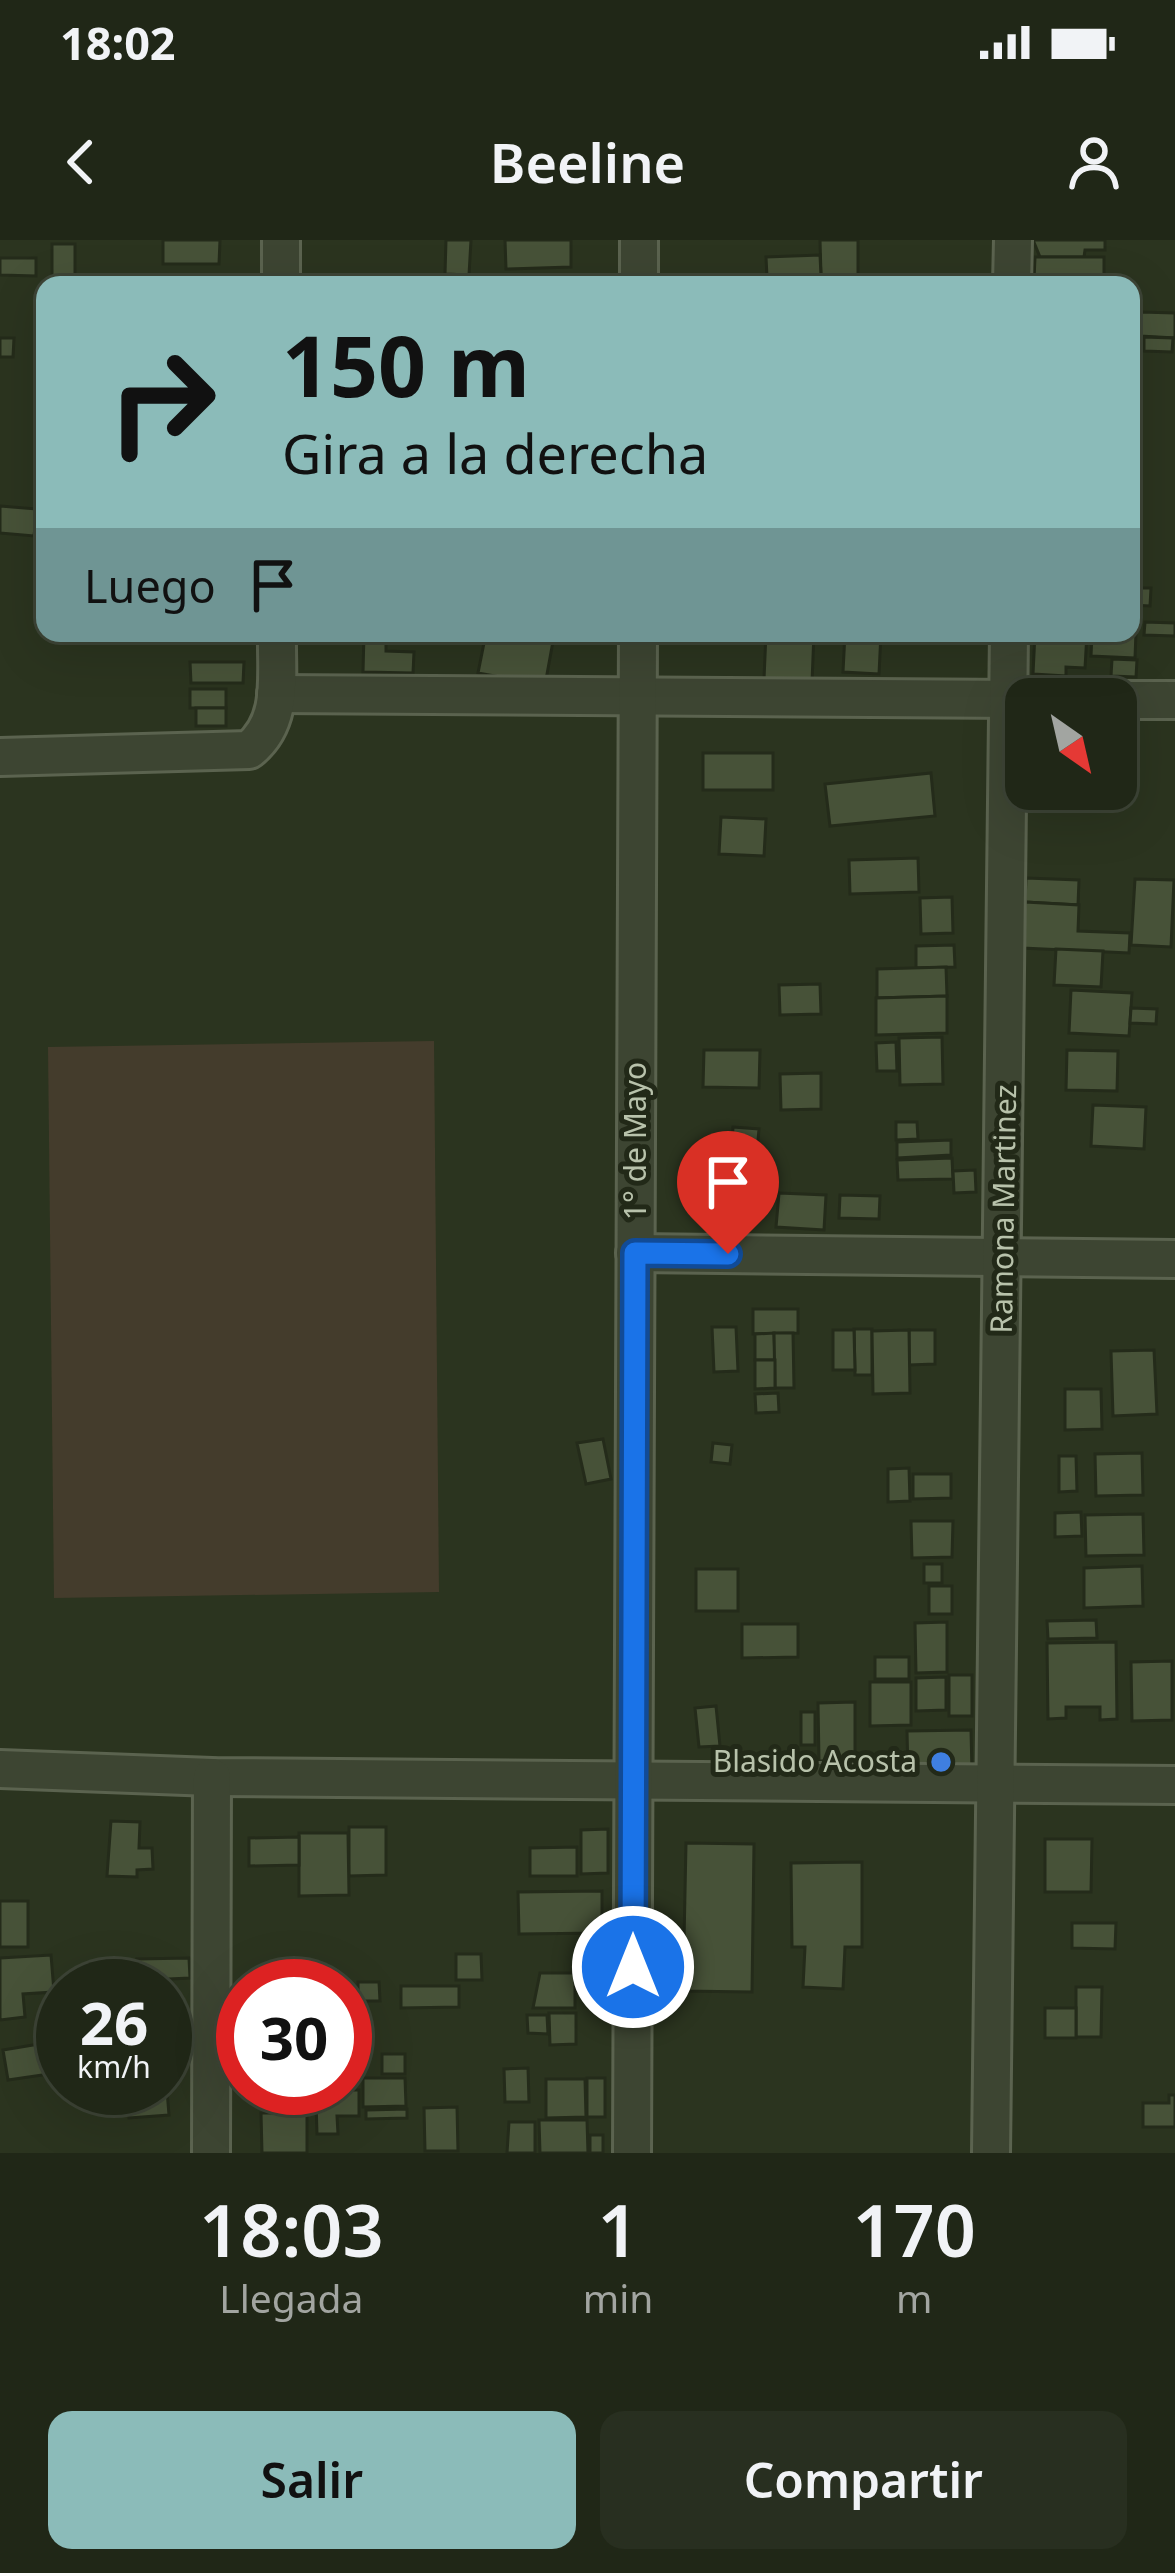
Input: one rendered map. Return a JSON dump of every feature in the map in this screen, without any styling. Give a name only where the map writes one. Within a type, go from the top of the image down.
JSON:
[{"type":"street","points":[[281,240],[281,276]]},
{"type":"street","points":[[639,240],[639,276]]},
{"type":"street","points":[[1012,240],[1012,276]]},
{"type":"street","points":[[0,757],[249,749],[267,736],[276,694],[277,642]]},
{"type":"street","name":"1° de Mayo","points":[[632,2153],[638,642]]},
{"type":"street","name":"Ramona Martinez","points":[[1010,642],[1014,678]]},
{"type":"street","points":[[276,694],[1005,699]]},
{"type":"street","points":[[1137,700],[1175,700]]},
{"type":"street","name":"Ramona Martinez","points":[[991,2153],[1014,810]]},
{"type":"street","points":[[635,1253],[1175,1258]]},
{"type":"street","points":[[0,1769],[212,1777],[1175,1785]]},
{"type":"street","points":[[211,2153],[212,1777]]},
{"type":"shaded area","points":[[434,1041],[439,1592],[54,1598],[48,1047]]},
{"type":"building","points":[[163,240],[220,240],[219,264],[163,264]]},
{"type":"building","points":[[446,240],[471,240],[469,275],[445,274]]},
{"type":"building","points":[[505,240],[571,240],[571,267],[506,269]]},
{"type":"building","points":[[820,240],[858,240],[858,275],[821,276]]},
{"type":"building","points":[[1033,240],[1105,240],[1105,250],[1085,250],[1084,257],[1040,257]]},
{"type":"building","points":[[52,244],[75,244],[75,276],[52,276]]},
{"type":"building","points":[[820,255],[821,276],[767,276],[766,257]]},
{"type":"building","points":[[1035,257],[1104,257],[1104,276],[1034,276]]},
{"type":"building","points":[[0,258],[36,258],[36,276],[0,275]]},
{"type":"building","points":[[1141,312],[1175,313],[1175,338],[1140,336]]},
{"type":"building","points":[[1144,337],[1173,338],[1172,352],[1144,351]]},
{"type":"building","points":[[0,338],[14,338],[13,357],[0,357]]},
{"type":"building","points":[[0,506],[36,509],[34,536],[0,533]]},
{"type":"building","points":[[1140,588],[1151,588],[1150,606],[1140,605]]},
{"type":"building","points":[[1145,622],[1175,623],[1175,636],[1144,635]]},
{"type":"building","points":[[364,642],[386,642],[386,651],[414,652],[413,673],[363,672]]},
{"type":"building","points":[[484,642],[553,642],[545,685],[478,673]]},
{"type":"building","points":[[766,642],[814,642],[812,682],[764,679]]},
{"type":"building","points":[[845,642],[881,642],[879,674],[843,672]]},
{"type":"building","points":[[1035,642],[1086,642],[1085,668],[1066,667],[1066,676],[1033,674]]},
{"type":"building","points":[[1092,642],[1136,642],[1135,658],[1091,656]]},
{"type":"building","points":[[1112,659],[1137,660],[1136,677],[1111,676]]},
{"type":"building","points":[[190,662],[244,662],[243,683],[191,683]]},
{"type":"building","points":[[190,689],[226,689],[226,708],[190,708]]},
{"type":"building","points":[[196,708],[226,708],[226,726],[196,726]]},
{"type":"building","points":[[703,753],[773,753],[773,790],[703,790]]},
{"type":"building","points":[[931,773],[935,816],[830,826],[825,784]]},
{"type":"building","points":[[721,817],[766,819],[764,856],[719,854]]},
{"type":"building","points":[[918,858],[919,892],[850,894],[849,860]]},
{"type":"building","points":[[1026,878],[1079,880],[1078,905],[1025,902]]},
{"type":"building","points":[[1135,879],[1174,880],[1171,947],[1131,945]]},
{"type":"building","points":[[952,897],[953,933],[921,934],[920,898]]},
{"type":"building","points":[[1025,902],[1079,905],[1078,931],[1130,933],[1129,953],[1022,948]]},
{"type":"building","points":[[954,945],[955,967],[916,968],[916,946]]},
{"type":"building","points":[[1056,949],[1103,951],[1101,987],[1054,985]]},
{"type":"building","points":[[946,967],[947,996],[877,998],[877,969]]},
{"type":"building","points":[[820,984],[821,1014],[780,1015],[779,985]]},
{"type":"building","points":[[1071,990],[1132,993],[1129,1036],[1069,1033]]},
{"type":"building","points":[[947,996],[947,1033],[876,1035],[876,998]]},
{"type":"building","points":[[1131,1008],[1157,1009],[1156,1024],[1130,1023]]},
{"type":"building","points":[[942,1037],[943,1084],[900,1085],[899,1038]]},
{"type":"building","points":[[896,1042],[897,1071],[877,1071],[876,1043]]},
{"type":"building","points":[[704,1050],[760,1050],[759,1088],[703,1087]]},
{"type":"building","points":[[1067,1050],[1118,1051],[1117,1091],[1066,1090]]},
{"type":"building","points":[[821,1073],[821,1109],[781,1110],[780,1074]]},
{"type":"building","points":[[1093,1105],[1146,1107],[1144,1149],[1091,1146]]},
{"type":"building","points":[[896,1122],[917,1122],[918,1139],[896,1140]]},
{"type":"building","points":[[733,1127],[759,1129],[756,1163],[731,1162]]},
{"type":"building","points":[[951,1140],[951,1155],[897,1158],[897,1142]]},
{"type":"building","points":[[952,1158],[953,1179],[898,1180],[897,1160]]},
{"type":"building","points":[[975,1170],[976,1192],[954,1193],[953,1171]]},
{"type":"building","points":[[734,1182],[769,1186],[767,1204],[731,1207]]},
{"type":"building","points":[[779,1193],[826,1195],[824,1230],[776,1227]]},
{"type":"building","points":[[840,1195],[880,1196],[879,1219],[839,1218]]},
{"type":"building","points":[[753,1309],[798,1309],[798,1333],[753,1334]]},
{"type":"building","points":[[712,1327],[736,1327],[738,1371],[714,1372]]},
{"type":"building","points":[[854,1329],[872,1329],[872,1375],[855,1375]]},
{"type":"building","points":[[833,1330],[854,1330],[855,1370],[833,1370]]},
{"type":"building","points":[[909,1330],[935,1330],[935,1364],[909,1365]]},
{"type":"building","points":[[909,1330],[910,1393],[873,1394],[872,1331]]},
{"type":"building","points":[[774,1333],[775,1360],[755,1360],[755,1334]]},
{"type":"building","points":[[774,1333],[793,1333],[794,1388],[775,1388]]},
{"type":"building","points":[[1154,1350],[1157,1414],[1113,1416],[1111,1351]]},
{"type":"building","points":[[755,1360],[775,1360],[775,1388],[755,1389]]},
{"type":"building","points":[[1065,1389],[1101,1389],[1102,1429],[1065,1430]]},
{"type":"building","points":[[778,1393],[779,1412],[756,1413],[755,1394]]},
{"type":"building","points":[[603,1439],[611,1479],[586,1484],[577,1443]]},
{"type":"building","points":[[713,1443],[732,1445],[730,1464],[711,1462]]},
{"type":"building","points":[[1142,1453],[1143,1495],[1096,1496],[1095,1454]]},
{"type":"building","points":[[1059,1456],[1076,1456],[1077,1491],[1059,1492]]},
{"type":"building","points":[[909,1468],[910,1501],[888,1502],[888,1469]]},
{"type":"building","points":[[913,1474],[951,1474],[951,1498],[913,1499]]},
{"type":"building","points":[[1081,1512],[1082,1536],[1055,1537],[1055,1513]]},
{"type":"building","points":[[1143,1514],[1144,1555],[1086,1556],[1085,1515]]},
{"type":"building","points":[[911,1521],[953,1521],[952,1557],[912,1558]]},
{"type":"building","points":[[924,1564],[942,1564],[942,1583],[924,1583]]},
{"type":"building","points":[[1142,1566],[1143,1606],[1084,1608],[1084,1568]]},
{"type":"building","points":[[696,1569],[738,1569],[738,1611],[696,1611]]},
{"type":"building","points":[[929,1586],[952,1586],[952,1614],[929,1614]]},
{"type":"building","points":[[1096,1620],[1097,1638],[1048,1639],[1047,1621]]},
{"type":"building","points":[[947,1622],[947,1672],[916,1673],[915,1623]]},
{"type":"building","points":[[742,1624],[798,1624],[798,1657],[742,1658]]},
{"type":"building","points":[[1116,1642],[1117,1719],[1100,1720],[1100,1707],[1066,1707],[1066,1718],[1048,1719],[1047,1643]]},
{"type":"building","points":[[875,1657],[909,1657],[909,1679],[875,1679]]},
{"type":"building","points":[[1172,1661],[1172,1720],[1132,1721],[1131,1662]]},
{"type":"building","points":[[949,1675],[972,1675],[972,1716],[949,1716]]},
{"type":"building","points":[[946,1677],[946,1710],[916,1711],[916,1678]]},
{"type":"building","points":[[870,1682],[911,1682],[911,1725],[870,1726]]},
{"type":"building","points":[[855,1702],[855,1761],[819,1761],[818,1703]]},
{"type":"building","points":[[716,1706],[720,1746],[699,1747],[695,1708]]},
{"type":"building","points":[[801,1712],[815,1712],[815,1745],[801,1745]]},
{"type":"building","points":[[971,1730],[972,1772],[908,1772],[907,1731]]},
{"type":"building","points":[[111,1821],[140,1822],[139,1848],[152,1848],[153,1869],[137,1870],[137,1877],[107,1876]]},
{"type":"building","points":[[349,1827],[386,1827],[386,1875],[349,1876]]},
{"type":"building","points":[[608,1829],[608,1873],[581,1874],[581,1830]]},
{"type":"building","points":[[299,1833],[348,1833],[349,1895],[299,1896]]},
{"type":"building","points":[[299,1837],[299,1865],[249,1866],[249,1838]]},
{"type":"building","points":[[1045,1839],[1092,1839],[1091,1892],[1045,1892]]},
{"type":"building","points":[[686,1843],[754,1844],[752,1992],[683,1991]]},
{"type":"building","points":[[577,1847],[577,1876],[530,1876],[530,1848]]},
{"type":"building","points":[[862,1862],[862,1947],[845,1947],[843,1989],[803,1987],[805,1947],[792,1947],[791,1863]]},
{"type":"building","points":[[602,1891],[602,1933],[519,1934],[518,1892]]},
{"type":"building","points":[[0,1901],[28,1901],[28,1947],[0,1947]]},
{"type":"building","points":[[1072,1923],[1116,1923],[1115,1949],[1072,1948]]},
{"type":"building","points":[[456,1954],[481,1954],[482,1980],[456,1980]]},
{"type":"building","points":[[51,1955],[51,1959],[36,1959],[36,1993],[23,1994],[25,2017],[0,2020],[0,1958]]},
{"type":"building","points":[[540,1973],[575,1973],[575,2008],[533,2008]]},
{"type":"building","points":[[372,1982],[379,1982],[380,2001],[372,2001]]},
{"type":"building","points":[[401,1986],[459,1986],[459,2007],[401,2008]]},
{"type":"building","points":[[1076,1987],[1102,1987],[1101,2037],[1076,2037]]},
{"type":"building","points":[[1045,2008],[1076,2008],[1076,2038],[1045,2038]]},
{"type":"building","points":[[549,2013],[576,2013],[576,2044],[550,2045]]},
{"type":"building","points":[[527,2015],[547,2015],[548,2034],[528,2033]]},
{"type":"building","points":[[36,2044],[36,2076],[8,2080],[3,2050]]},
{"type":"building","points":[[382,2054],[405,2054],[405,2074],[382,2074]]},
{"type":"building","points":[[528,2068],[529,2102],[505,2102],[504,2069]]},
{"type":"building","points":[[372,2078],[405,2078],[406,2106],[372,2107]]},
{"type":"building","points":[[587,2078],[605,2078],[605,2117],[587,2117]]},
{"type":"building","points":[[546,2079],[585,2079],[586,2117],[546,2118]]},
{"type":"building","points":[[1169,2095],[1175,2095],[1175,2127],[1143,2127],[1143,2103],[1169,2103]]},
{"type":"building","points":[[457,2107],[458,2151],[425,2151],[424,2108]]},
{"type":"building","points":[[407,2109],[407,2118],[366,2119],[372,2110]]},
{"type":"building","points":[[261,2115],[307,2115],[307,2153],[262,2153]]},
{"type":"building","points":[[316,2115],[359,2115],[337,2116],[338,2134],[317,2134]]},
{"type":"building","points":[[539,2120],[587,2120],[588,2153],[540,2153]]},
{"type":"building","points":[[509,2122],[535,2122],[535,2153],[507,2153]]},
{"type":"building","points":[[590,2135],[603,2135],[603,2153],[590,2153]]},
{"type":"place","name":"Blasido Acosta","points":[[941,1762]]},
{"type":"route","points":[[633,1967],[635,1253],[728,1254]]}]
